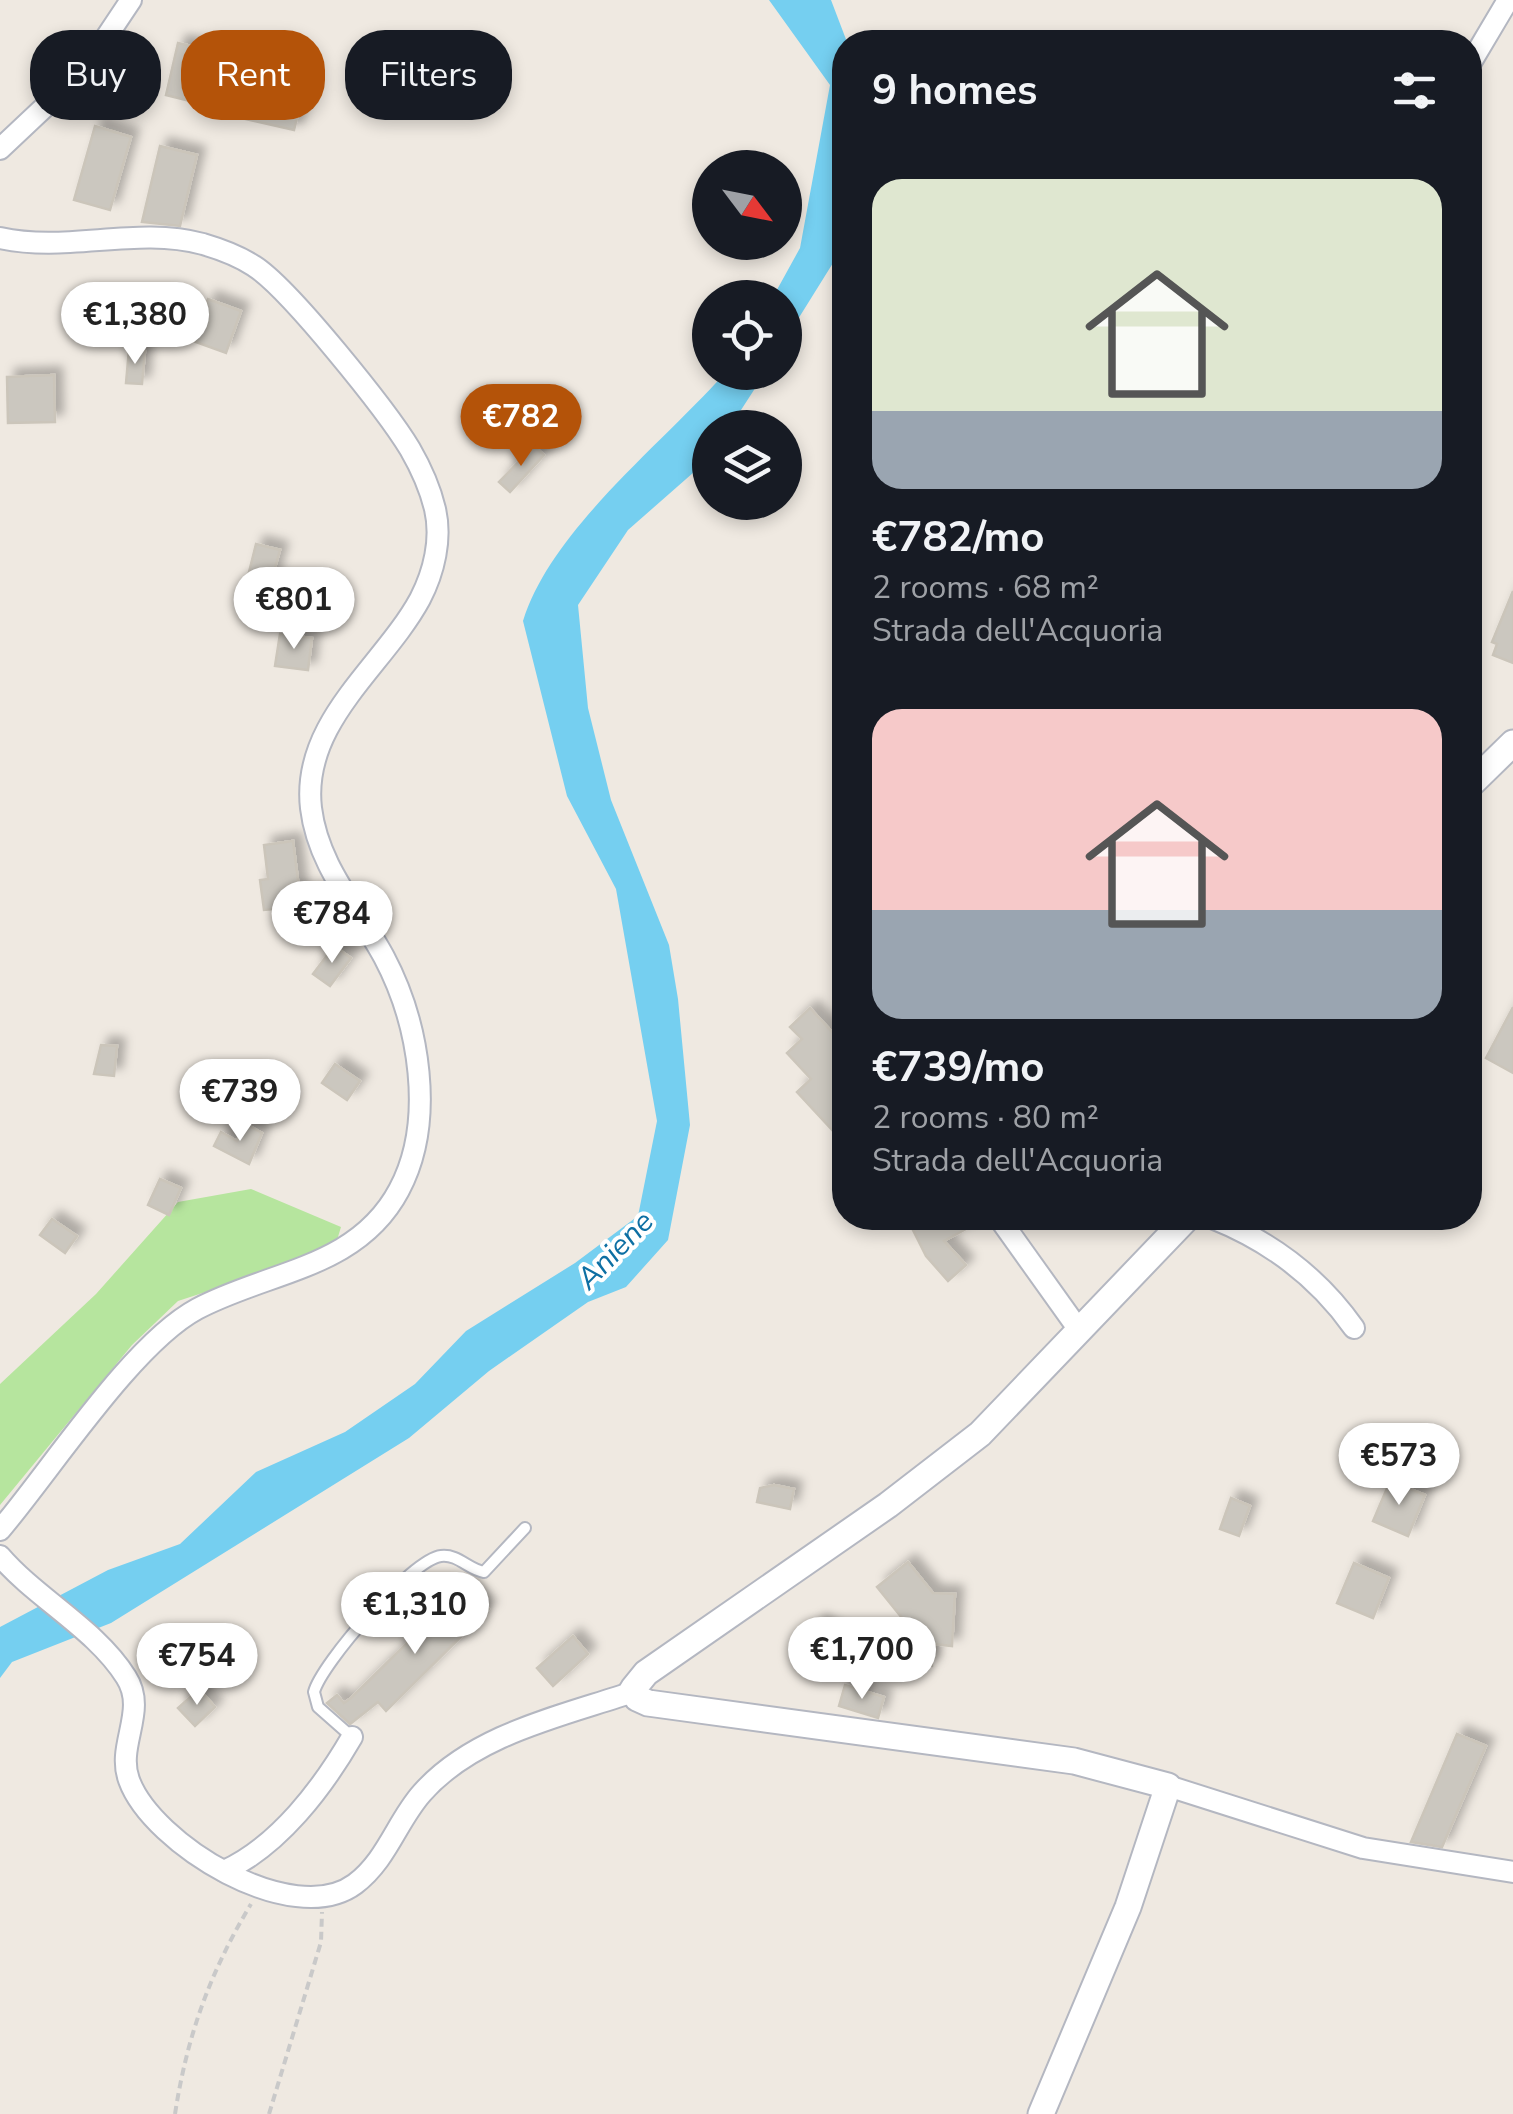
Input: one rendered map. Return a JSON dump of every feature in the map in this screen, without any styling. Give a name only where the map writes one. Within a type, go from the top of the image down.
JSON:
[{"type":"street","points":[[0,149],[74,80],[131,0]]},
{"type":"street","points":[[1482,44],[1508,0]]},
{"type":"street","points":[[0,238],[56,244],[170,238],[216,248],[254,266],[286,294],[409,447],[430,492],[437,536],[426,586],[332,721],[310,790],[316,836],[326,862],[391,971],[411,1030],[420,1113],[407,1174],[388,1209],[356,1242],[282,1278],[212,1302],[167,1330],[0,1530]]},
{"type":"street","points":[[1482,773],[1513,743]]},
{"type":"street","points":[[1008,1230],[1079,1330]]},
{"type":"street","points":[[0,1556],[117,1664],[133,1690],[135,1711],[126,1764],[131,1785],[173,1840],[224,1871],[296,1897],[318,1898],[342,1891],[363,1877],[422,1793],[452,1766],[520,1730],[633,1692],[646,1673],[971,1441],[1021,1395],[1176,1230]]},
{"type":"street","points":[[1239,1230],[1304,1271],[1354,1328]]},
{"type":"street","points":[[633,1692],[640,1700],[662,1705],[1074,1761],[1168,1786],[1363,1848],[1513,1872]]},
{"type":"street","points":[[224,1871],[258,1849],[318,1790],[352,1737]]},
{"type":"street","points":[[1041,2114],[1128,1907],[1168,1786]]},
{"type":"lane","points":[[352,1737],[318,1707],[314,1692],[322,1674],[361,1626],[423,1563],[451,1556],[484,1572],[525,1528]]},
{"type":"path","points":[[176,2114],[198,2008],[216,1964],[262,1885]]},
{"type":"path","points":[[269,2114],[323,1935],[318,1898]]},
{"type":"green space","points":[[251,1189],[341,1227],[334,1250],[178,1301],[132,1345],[0,1505],[0,1384],[96,1294],[178,1202]]},
{"type":"water","points":[[769,0],[831,0],[842,30],[832,30],[832,265],[802,313],[802,280],[782,280],[793,260],[802,260],[802,237],[830,85]]},
{"type":"water","name":"Aniene","points":[[709,390],[754,390],[741,410],[692,410],[692,474],[628,530],[578,605],[588,708],[611,800],[669,945],[678,999],[690,1125],[668,1240],[626,1287],[588,1302],[489,1371],[409,1438],[111,1623],[12,1662],[0,1678],[0,1627],[108,1570],[180,1544],[256,1472],[345,1432],[415,1384],[466,1331],[575,1263],[638,1216],[657,1121],[616,889],[567,796],[523,621],[537,587],[583,521]]},
{"type":"building","points":[[178,43],[181,44],[181,99],[166,95]]},
{"type":"building","points":[[250,120],[296,120],[294,130]]},
{"type":"building","points":[[95,126],[131,137],[110,210],[74,200]]},
{"type":"building","points":[[160,146],[197,155],[180,226],[142,222]]},
{"type":"building","points":[[208,299],[241,311],[226,353],[193,341]]},
{"type":"building","points":[[129,349],[145,351],[142,384],[126,383]]},
{"type":"building","points":[[54,375],[55,422],[8,423],[7,377]]},
{"type":"building","points":[[534,446],[544,455],[510,492],[499,482]]},
{"type":"building","points":[[256,544],[280,550],[271,582],[248,576]]},
{"type":"building","points":[[1513,591],[1513,663],[1493,655],[1497,644],[1492,642]]},
{"type":"building","points":[[280,634],[312,638],[308,670],[275,666]]},
{"type":"building","points":[[293,841],[302,912],[286,914],[285,908],[264,910],[260,880],[268,879],[264,845]]},
{"type":"building","points":[[334,946],[351,958],[330,986],[313,974]]},
{"type":"building","points":[[1513,1007],[1513,1073],[1486,1058]]},
{"type":"building","points":[[810,1008],[832,1032],[832,1130],[797,1092],[811,1079],[787,1053],[802,1039],[790,1027]]},
{"type":"building","points":[[101,1045],[117,1046],[114,1076],[94,1074]]},
{"type":"building","points":[[335,1064],[360,1081],[347,1100],[322,1083]]},
{"type":"building","points":[[246,1124],[262,1133],[249,1164],[214,1146],[221,1132],[237,1141]]},
{"type":"building","points":[[160,1179],[181,1188],[169,1215],[148,1205]]},
{"type":"building","points":[[52,1219],[77,1236],[65,1253],[40,1235]]},
{"type":"building","points":[[913,1230],[964,1230],[944,1241],[966,1265],[948,1281],[926,1256]]},
{"type":"building","points":[[1390,1481],[1425,1495],[1408,1536],[1373,1521]]},
{"type":"building","points":[[774,1485],[794,1489],[790,1509],[757,1502],[760,1488]]},
{"type":"building","points":[[1231,1498],[1250,1506],[1239,1536],[1220,1529]]},
{"type":"building","points":[[908,1562],[933,1593],[955,1594],[952,1646],[933,1644],[932,1666],[899,1664],[902,1618],[877,1587]]},
{"type":"building","points":[[1354,1563],[1389,1578],[1373,1618],[1337,1603]]},
{"type":"building","points":[[466,1585],[489,1609],[386,1711],[378,1702],[350,1724],[327,1703],[337,1695],[344,1703],[351,1698]]},
{"type":"building","points":[[818,1622],[838,1635],[817,1668],[796,1654]]},
{"type":"building","points":[[573,1636],[588,1654],[553,1686],[537,1668]]},
{"type":"building","points":[[845,1685],[884,1697],[878,1718],[839,1706]]},
{"type":"building","points":[[199,1689],[215,1707],[195,1726],[178,1708]]},
{"type":"building","points":[[1457,1734],[1486,1746],[1442,1847],[1411,1842]]}]
